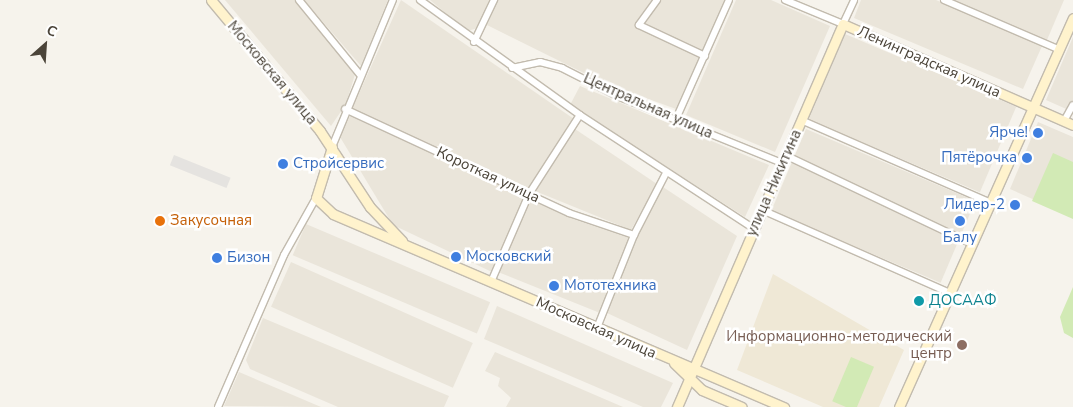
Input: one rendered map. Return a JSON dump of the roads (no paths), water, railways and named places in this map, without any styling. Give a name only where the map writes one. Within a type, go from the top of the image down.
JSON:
[{"type":"street","name":"Московская улица","points":[[211,0],[332,147],[370,207],[408,246]]},
{"type":"street","points":[[299,0],[362,76]]},
{"type":"street","points":[[218,407],[284,255],[316,198],[324,167],[345,109],[362,76],[393,0]]},
{"type":"street","points":[[420,0],[474,42],[580,115],[666,173],[753,228]]},
{"type":"street","points":[[474,42],[494,0]]},
{"type":"street","points":[[657,0],[639,25],[705,56]]},
{"type":"street","points":[[676,119],[729,0]]},
{"type":"street","name":"Ленинградская улица","points":[[785,0],[1069,123]]},
{"type":"street","name":"улица Никитина","points":[[687,382],[854,0]]},
{"type":"street","points":[[944,0],[1058,49]]},
{"type":"street","points":[[899,407],[1073,18]]},
{"type":"street","name":"Центральная улица","points":[[512,68],[540,62],[562,68],[676,119],[784,159],[972,244]]},
{"type":"street","points":[[1069,123],[1073,105]]},
{"type":"street","name":"Короткая улица","points":[[345,109],[529,194],[634,235]]},
{"type":"street","points":[[492,282],[529,194],[580,115]]},
{"type":"street","points":[[801,120],[990,202]]},
{"type":"street","points":[[324,167],[335,162],[345,166]]},
{"type":"street","points":[[597,328],[634,235],[666,173]]},
{"type":"street","name":"Московская улица","points":[[316,198],[333,214],[597,328],[673,363],[695,367],[784,407]]},
{"type":"street","points":[[360,226],[371,218],[370,207]]},
{"type":"street","points":[[762,210],[950,293]]},
{"type":"street","points":[[673,363],[687,382],[741,407]]},
{"type":"street","points":[[677,407],[687,382]]},
{"type":"place","name":"Ярче!","points":[[1038,133]]},
{"type":"place","name":"Пятёрочка","points":[[1027,158]]},
{"type":"place","name":"Стройсервис","points":[[283,164]]},
{"type":"place","name":"Лидер-2","points":[[1015,205]]},
{"type":"place","name":"Закусочная","points":[[160,221]]},
{"type":"place","name":"Балу","points":[[960,221]]},
{"type":"place","name":"Московский","points":[[456,257]]},
{"type":"place","name":"Бизон","points":[[217,258]]},
{"type":"place","name":"Мототехника","points":[[554,286]]},
{"type":"place","name":"ДОСААФ","points":[[919,301]]},
{"type":"place","name":"Информационно-методический центр","points":[[962,345]]}]
